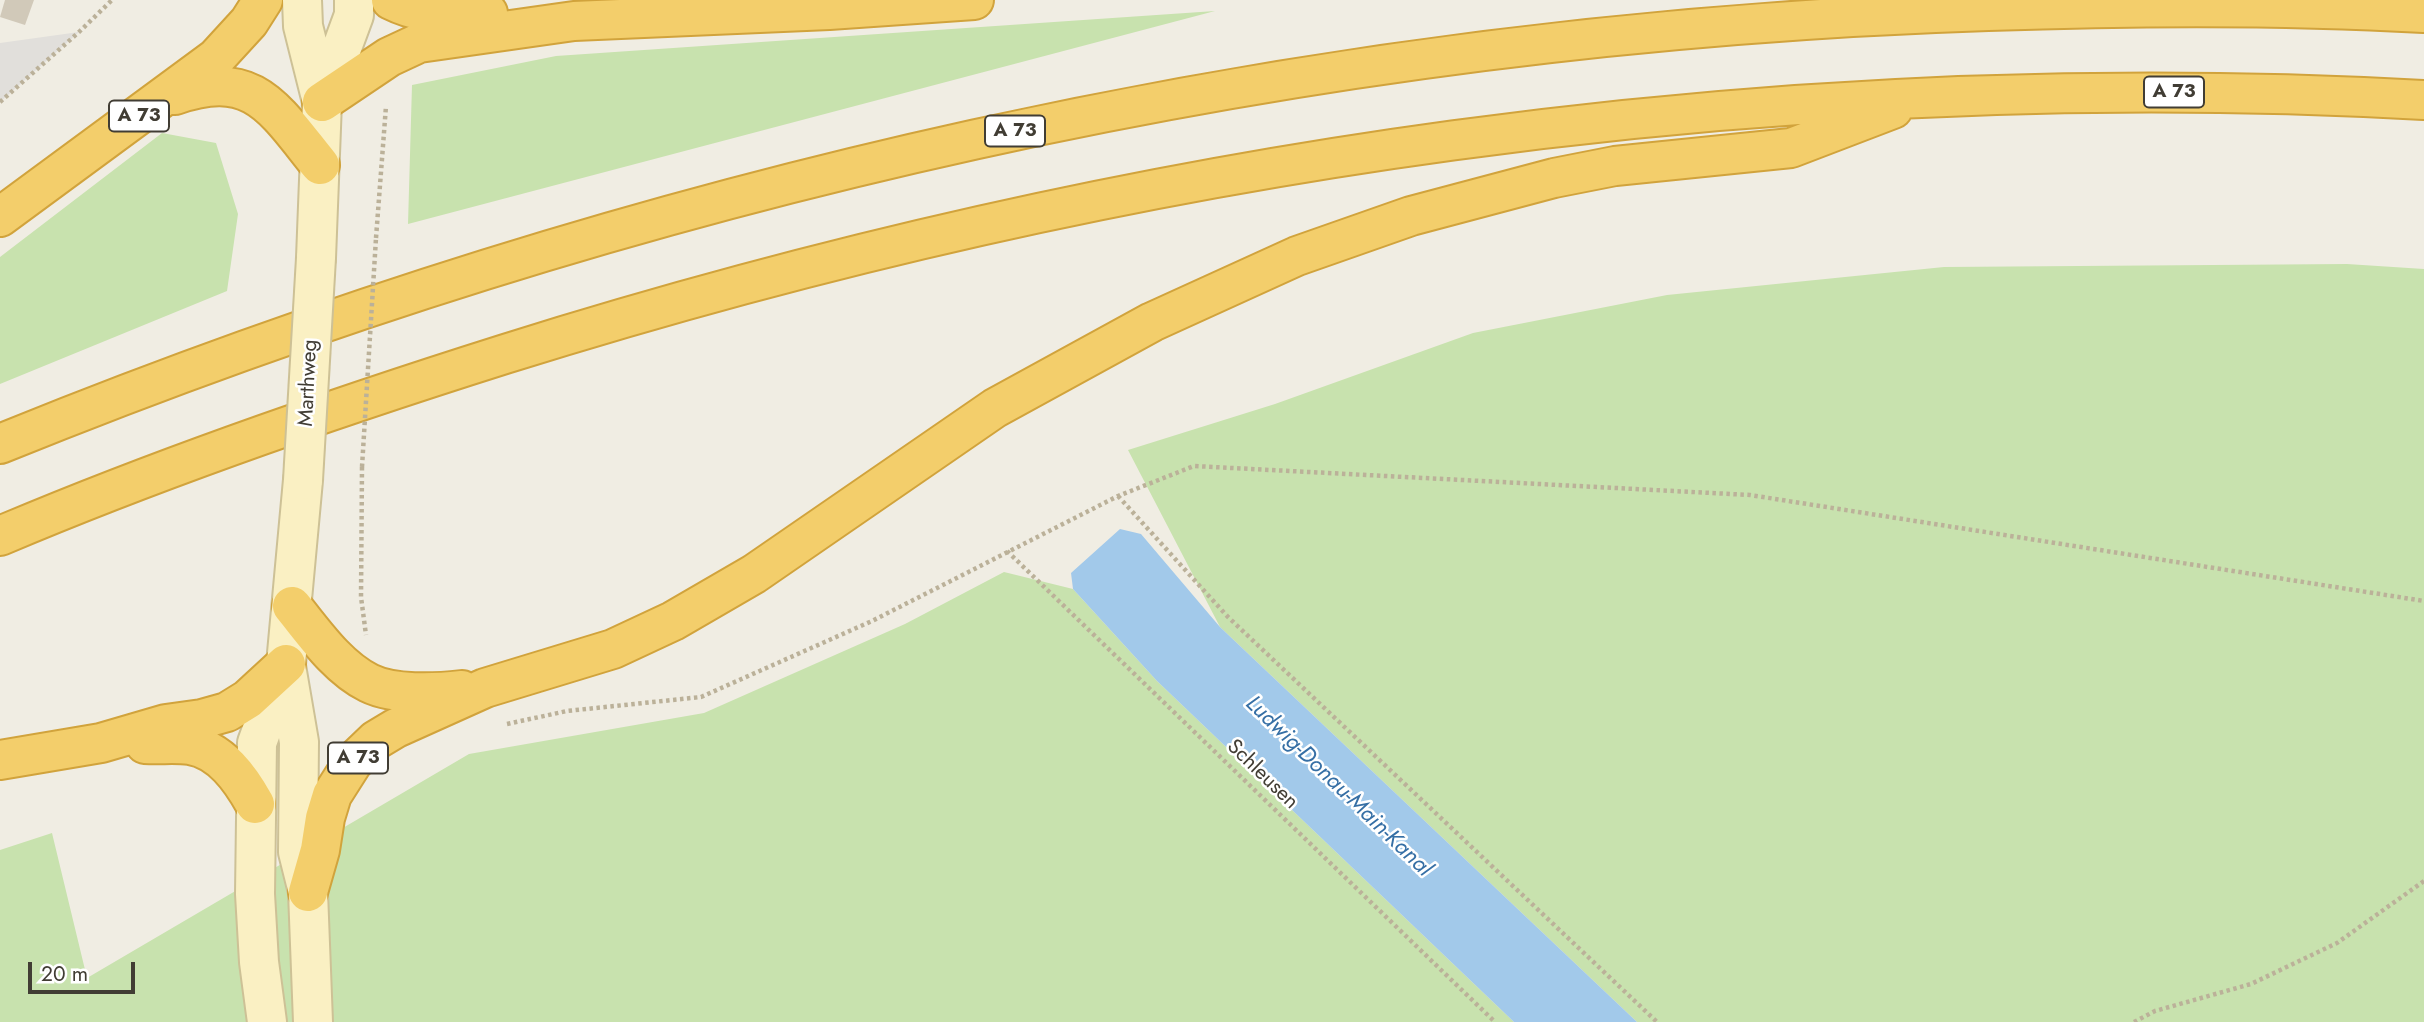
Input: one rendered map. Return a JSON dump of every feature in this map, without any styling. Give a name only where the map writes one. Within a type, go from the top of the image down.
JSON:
[{"type":"highway","name":"A 73","points":[[0,217],[216,58],[249,22],[263,0]]},
{"type":"highway","points":[[391,0],[417,10],[443,15],[484,13],[574,21]]},
{"type":"highway","points":[[322,102],[389,57],[419,43],[574,21],[829,10],[974,0]]},
{"type":"highway","name":"A 73","points":[[0,444],[309,327],[531,256],[773,188],[1047,123],[1141,104],[1334,71],[1542,43],[1717,25],[2054,4],[2424,13]]},
{"type":"highway","name":"A 73","points":[[162,100],[198,87],[221,85],[246,89],[266,102],[320,165]]},
{"type":"highway","name":"A 73","points":[[0,536],[340,406],[545,341],[795,270],[1044,212],[1172,186],[1440,141],[1786,104],[1925,97],[2150,92],[2267,93],[2424,100]]},
{"type":"highway","name":"A 73","points":[[308,892],[332,795],[353,762],[376,740],[396,728],[485,688],[613,649],[673,621],[754,574],[1006,402],[1152,322],[1297,256],[1411,216],[1554,178],[1615,166],[1791,148],[1925,97]]},
{"type":"highway","name":"A 73","points":[[292,606],[333,655],[371,684],[404,691],[446,692],[485,688]]},
{"type":"highway","points":[[0,760],[101,743],[166,724],[227,712],[248,699],[286,664]]},
{"type":"highway","points":[[101,743],[190,745],[205,749],[228,765],[244,784],[255,804]]},
{"type":"main road","name":"Marthweg","points":[[286,664],[303,480],[322,102],[303,26],[302,0]]},
{"type":"main road","name":"Marthweg","points":[[322,102],[354,15],[354,0]]},
{"type":"main road","points":[[267,1022],[256,929],[257,743],[286,664]]},
{"type":"main road","points":[[286,664],[299,742],[298,852],[308,892],[313,1022]]},
{"type":"path","points":[[0,102],[112,0]]},
{"type":"path","points":[[371,684],[362,597],[362,467],[389,57]]},
{"type":"path","points":[[500,725],[567,711],[701,697],[872,621],[1118,496],[1194,466],[1750,495],[2424,601]]},
{"type":"path","points":[[1118,496],[1228,617],[1657,1022]]},
{"type":"path","name":"Schleusen","points":[[1007,551],[1495,1022]]},
{"type":"path","points":[[2134,1022],[2155,1011],[2251,984],[2337,943],[2424,881]]},
{"type":"green space","points":[[1215,11],[408,224],[412,85],[556,56]]},
{"type":"green space","points":[[162,133],[216,143],[238,214],[227,291],[0,384],[0,257]]},
{"type":"green space","points":[[2347,264],[2424,269],[2424,1022],[1637,1022],[1220,627],[1128,450],[1275,404],[1473,333],[1667,295],[1944,267]]},
{"type":"green space","points":[[1004,572],[1073,589],[1157,681],[1514,1022],[0,1022],[0,850],[52,833],[87,978],[469,754],[704,713],[905,624]]},
{"type":"shaded area","points":[[79,32],[0,102],[0,43]]},
{"type":"water","name":"Ludwig-Donau-Main-Kanal","points":[[1120,529],[1141,534],[1220,627],[1637,1022],[1514,1022],[1157,681],[1073,589],[1071,573]]},
{"type":"building","points":[[5,0],[34,0],[25,25],[0,17]]}]
